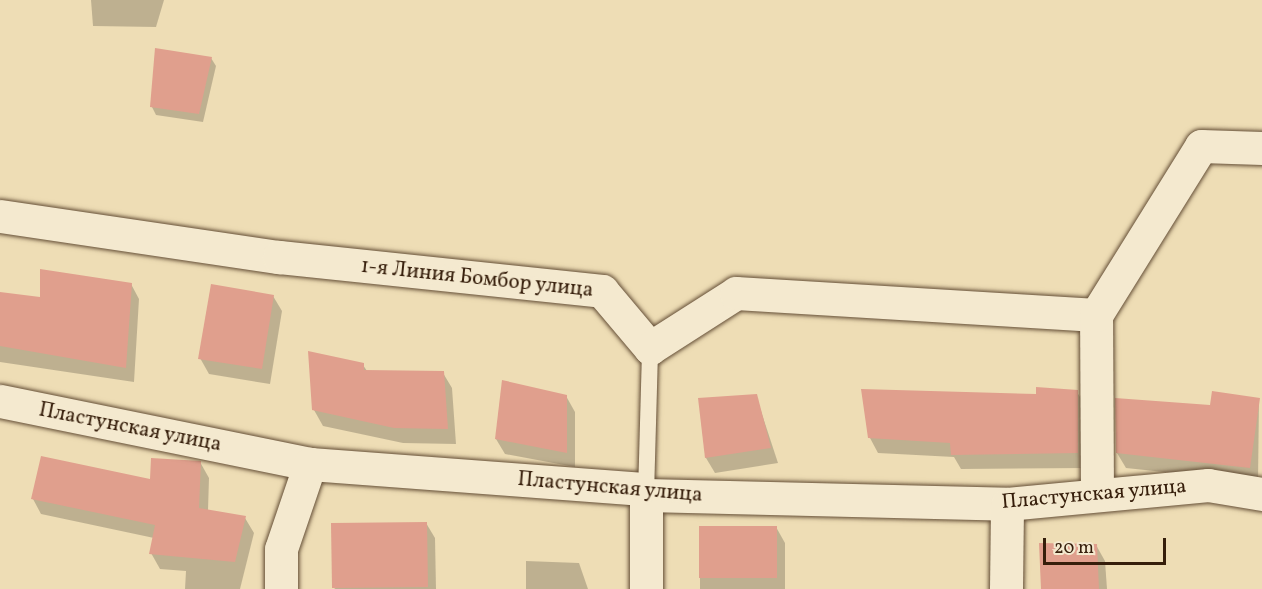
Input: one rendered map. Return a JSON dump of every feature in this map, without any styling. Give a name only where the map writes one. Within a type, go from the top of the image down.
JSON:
[{"type":"street","points":[[1097,495],[1096,315],[1201,146],[1262,148]]},
{"type":"street","name":"1-я Линия Бомбор улица","points":[[0,216],[279,257],[602,291],[650,348]]},
{"type":"street","points":[[650,348],[736,293],[1096,315]]},
{"type":"street","name":"Пластунская улица","points":[[0,401],[310,464],[640,489],[646,495],[1007,504],[1208,485],[1262,494]]},
{"type":"street","points":[[281,589],[281,549],[310,464]]},
{"type":"street","points":[[646,495],[646,589]]},
{"type":"street","points":[[1006,589],[1007,504]]},
{"type":"lane","points":[[646,495],[650,348]]},
{"type":"building","points":[[155,48],[212,57],[199,114],[150,107]]},
{"type":"building","points":[[40,269],[132,283],[126,368],[0,346],[0,292],[40,297]]},
{"type":"building","points":[[211,284],[274,295],[262,369],[198,359]]},
{"type":"building","points":[[308,351],[364,363],[364,370],[444,371],[448,429],[394,428],[312,410]]},
{"type":"building","points":[[502,380],[567,395],[567,453],[495,439]]},
{"type":"building","points":[[1036,387],[1078,390],[1078,453],[951,455],[950,443],[868,438],[861,389],[1036,394]]},
{"type":"building","points":[[1212,391],[1260,398],[1250,468],[1116,453],[1115,398],[1210,405]]},
{"type":"building","points":[[757,394],[771,448],[705,458],[698,398]]},
{"type":"building","points":[[41,456],[150,479],[151,458],[201,461],[199,508],[246,516],[235,562],[149,554],[155,525],[31,499]]},
{"type":"building","points":[[427,522],[428,587],[332,588],[331,523]]},
{"type":"building","points":[[699,526],[777,526],[777,578],[699,578]]},
{"type":"building","points":[[1039,543],[1097,544],[1099,589],[1041,589]]}]
